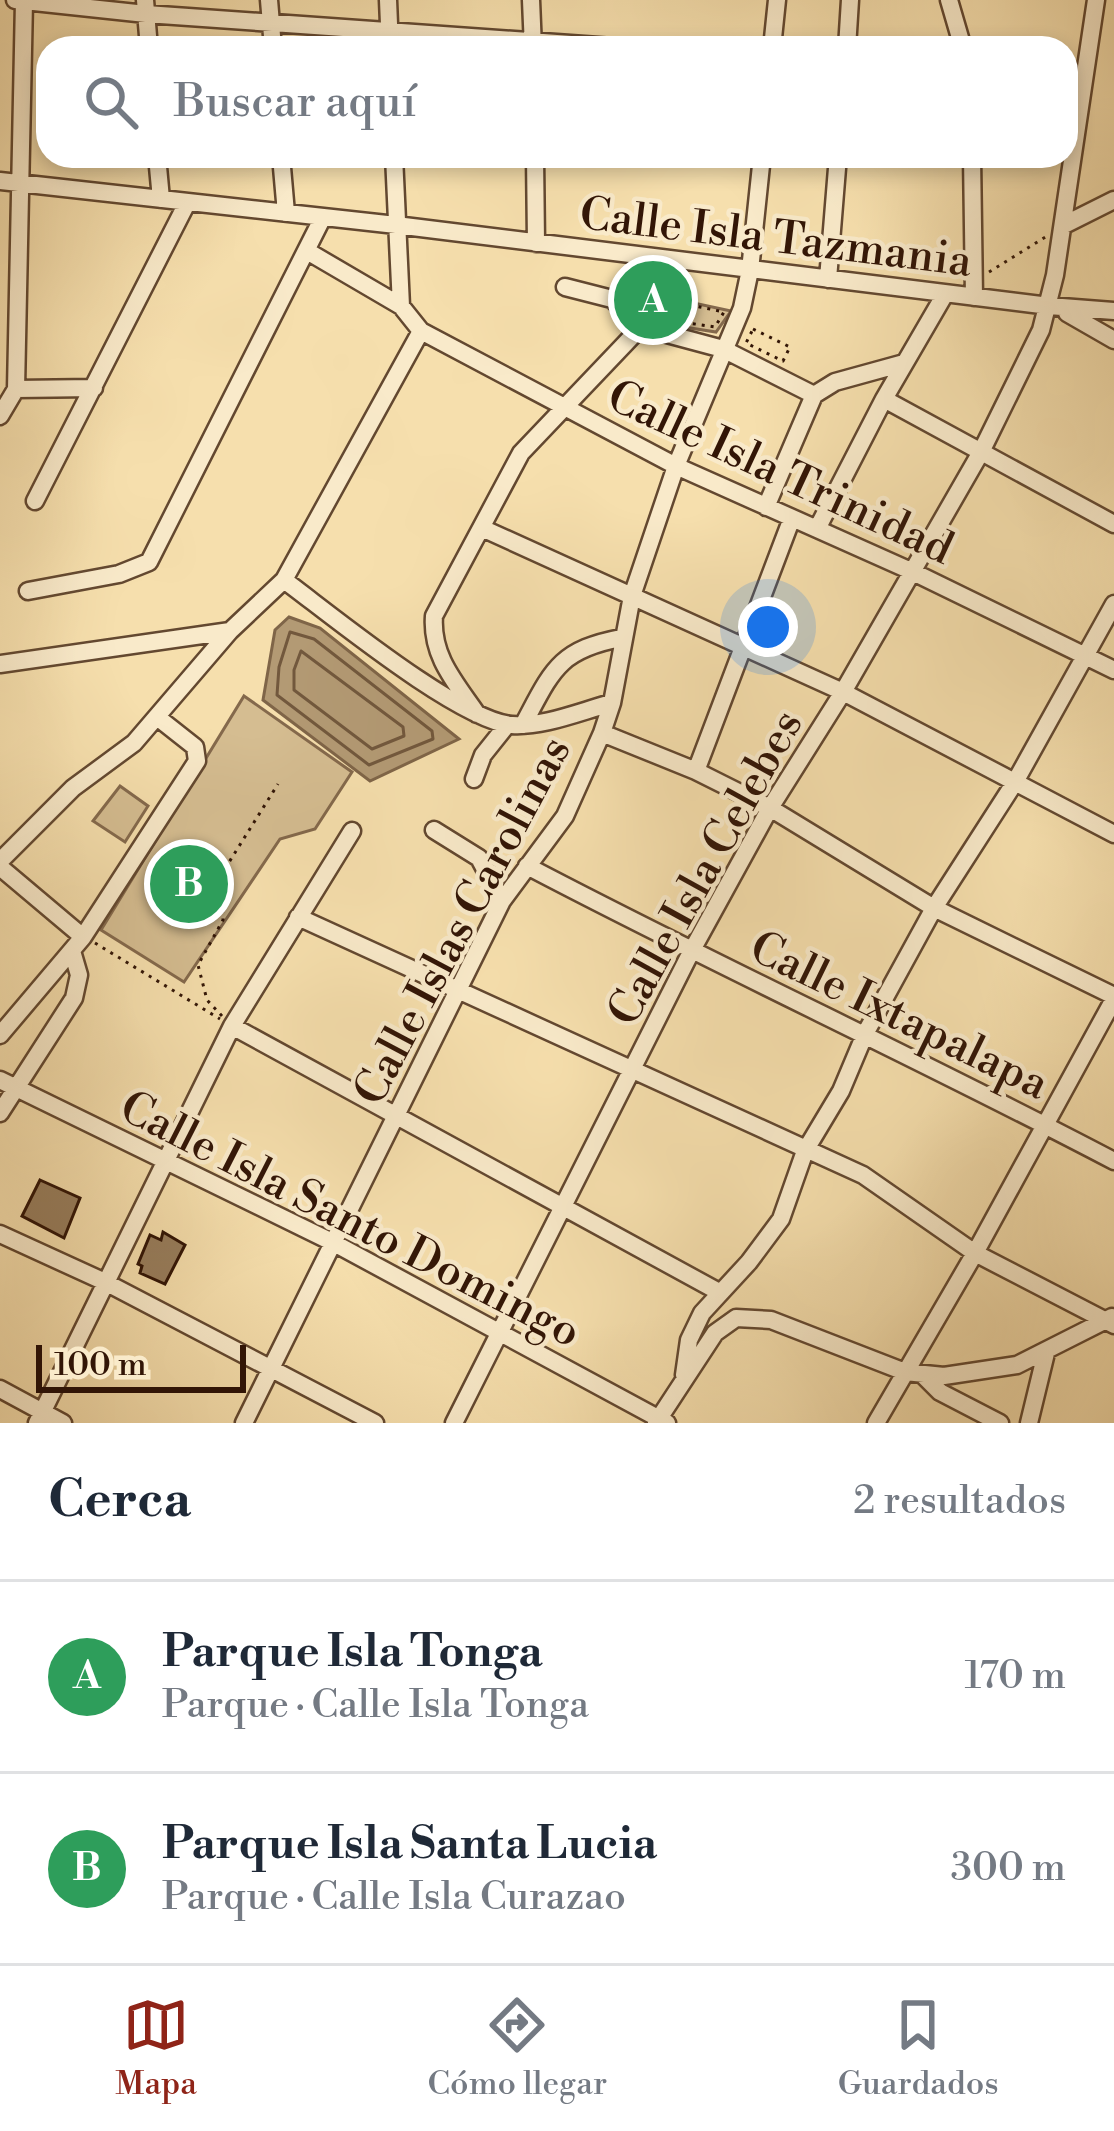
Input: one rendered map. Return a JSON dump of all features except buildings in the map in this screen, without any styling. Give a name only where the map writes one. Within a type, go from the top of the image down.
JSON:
[{"type":"street","points":[[15,0],[146,7],[362,36]]},
{"type":"street","points":[[269,0],[272,36]]},
{"type":"street","points":[[388,0],[390,36]]},
{"type":"street","points":[[530,0],[532,36]]},
{"type":"street","points":[[773,36],[777,0]]},
{"type":"street","points":[[848,36],[850,0]]},
{"type":"street","points":[[949,0],[960,36]]},
{"type":"street","name":"Calle Isla Celebes","points":[[1078,127],[1096,0]]},
{"type":"street","points":[[0,416],[16,388],[24,1]]},
{"type":"street","points":[[158,168],[160,200]]},
{"type":"street","points":[[282,168],[286,213]]},
{"type":"street","points":[[394,168],[401,306]]},
{"type":"street","points":[[535,168],[536,242]]},
{"type":"street","name":"Calle Islas Carolinas","points":[[244,1423],[502,901],[565,815],[602,733],[632,596],[676,466],[742,308],[761,168]]},
{"type":"street","points":[[828,279],[837,168]]},
{"type":"street","points":[[971,168],[974,290]]},
{"type":"street","name":"Calle Isla Celebes","points":[[454,1423],[691,952],[770,808],[843,692],[981,452],[1049,306],[1072,168]]},
{"type":"street","name":"Calle Isla Tazmania","points":[[0,182],[396,225],[945,294],[974,290],[1049,306],[1114,310]]},
{"type":"street","points":[[1064,225],[1114,200]]},
{"type":"street","points":[[35,501],[188,203]]},
{"type":"street","points":[[28,591],[119,574],[149,562],[323,217]]},
{"type":"street","points":[[0,1113],[8,1084],[74,998],[79,975],[78,944],[0,864],[50,808],[134,743],[230,631],[284,580],[421,331],[401,306],[308,251]]},
{"type":"street","points":[[566,287],[612,299],[641,327],[723,349],[814,395]]},
{"type":"street","points":[[817,530],[945,294]]},
{"type":"street","points":[[1078,308],[1096,298],[1114,300]]},
{"type":"street","points":[[1049,306],[1086,321],[1114,340]]},
{"type":"street","points":[[477,714],[439,658],[434,616],[521,453],[641,327]]},
{"type":"street","name":"Calle Isla Trinidad","points":[[421,331],[676,466],[911,571],[1114,670]]},
{"type":"street","points":[[766,507],[814,395],[836,382],[904,363]]},
{"type":"street","points":[[16,388],[94,388]]},
{"type":"street","points":[[884,399],[1114,524]]},
{"type":"street","points":[[696,771],[793,518]]},
{"type":"street","points":[[484,529],[843,692],[1114,834]]},
{"type":"street","points":[[284,580],[440,693],[477,714],[515,725],[612,703]]},
{"type":"street","points":[[684,1375],[694,1326],[781,1219],[805,1151],[841,1091],[865,1034],[1114,604]]},
{"type":"street","points":[[0,664],[230,631]]},
{"type":"street","points":[[474,779],[483,755],[515,725],[561,664],[584,645],[621,638]]},
{"type":"street","points":[[0,1035],[78,944],[197,761],[195,747],[157,717]]},
{"type":"street","points":[[602,733],[696,771],[770,808],[934,908],[1114,998],[914,1373],[876,1423]]},
{"type":"street","points":[[434,830],[479,858],[502,901]]},
{"type":"street","points":[[40,1417],[232,1026],[352,831]]},
{"type":"street","name":"Calle Ixtapalapa","points":[[527,866],[1114,1161]]},
{"type":"street","points":[[298,917],[863,1175],[975,1253],[1111,1320]]},
{"type":"street","points":[[232,1026],[719,1292]]},
{"type":"street","name":"Calle Isla Santo Domingo","points":[[8,1084],[332,1242],[661,1421]]},
{"type":"street","points":[[0,1234],[105,1282],[375,1423]]},
{"type":"street","points":[[661,1421],[684,1375],[715,1333],[736,1318],[771,1320],[914,1373],[1000,1423]]},
{"type":"street","points":[[914,1373],[995,1371],[1046,1353],[1111,1320]]},
{"type":"street","points":[[1029,1423],[1046,1353]]},
{"type":"street","points":[[0,1389],[40,1417],[63,1423]]},
{"type":"path","points":[[974,290],[1064,225]]},
{"type":"path","points":[[628,292],[686,304],[724,312],[716,327],[641,316],[628,292]]},
{"type":"path","points":[[754,329],[790,347],[783,361],[746,343],[754,329]]},
{"type":"path","points":[[232,1026],[207,1000],[198,965],[223,920],[221,875],[278,784]]},
{"type":"path","points":[[78,944],[232,1026]]},
{"type":"shaded area","points":[[620,289],[731,311],[716,332],[640,320]]},
{"type":"shaded area","points":[[244,696],[352,772],[315,829],[280,839],[184,982],[101,930]]},
{"type":"shaded area","points":[[120,786],[148,806],[125,842],[93,821]]},
{"type":"water","points":[[289,617],[320,628],[459,739],[370,781],[263,700],[275,630]]},
{"type":"place","name":"Parque Isla Tonga","points":[[653,300]]},
{"type":"place","name":"Parque Isla Santa Lucia","points":[[189,884]]}]
